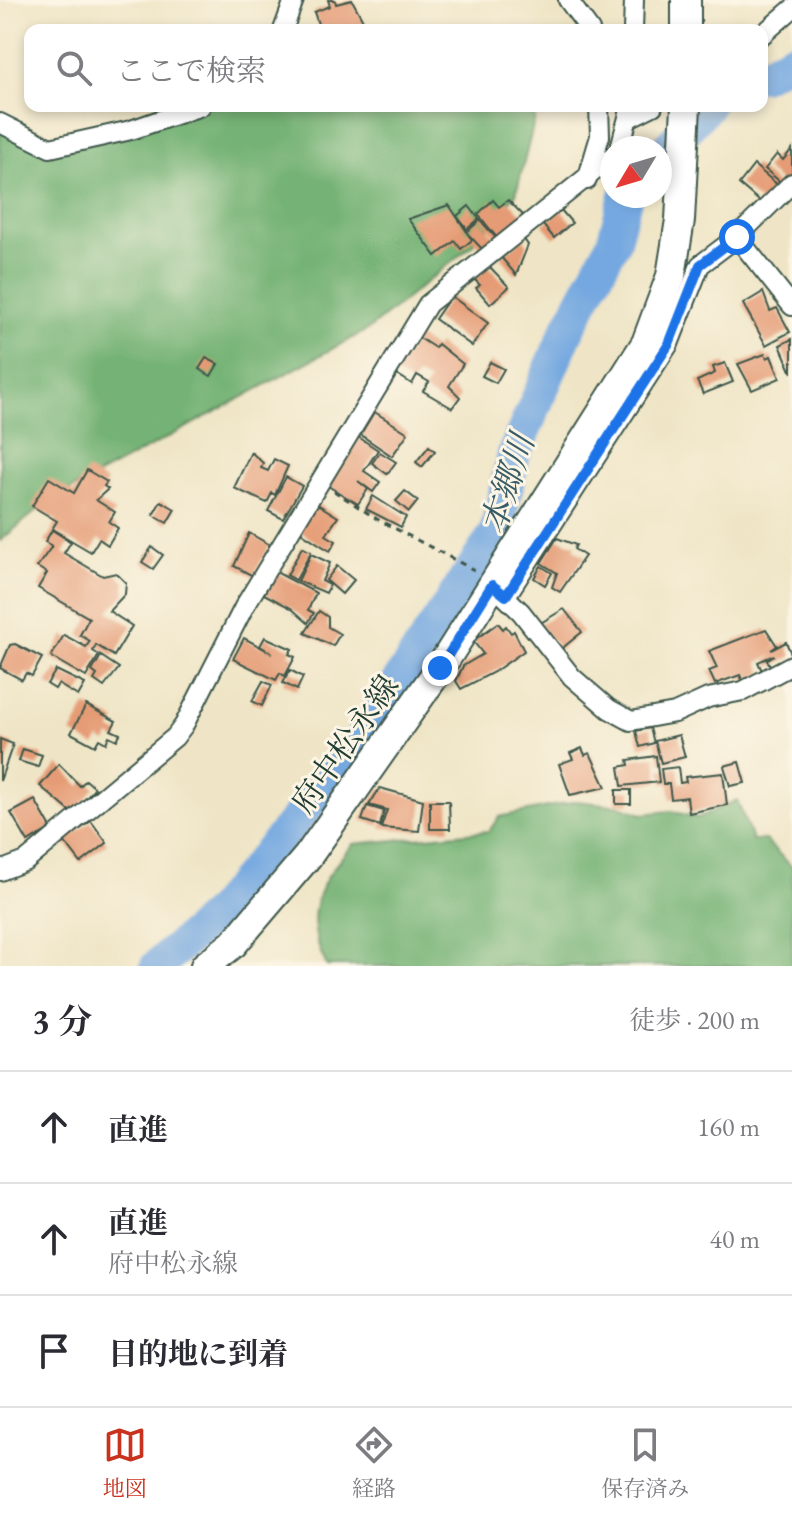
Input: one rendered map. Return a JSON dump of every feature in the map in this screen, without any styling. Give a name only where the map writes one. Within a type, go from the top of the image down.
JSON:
[{"type":"main road","points":[[686,0],[686,24]]},
{"type":"main road","name":"府中松永線","points":[[205,966],[233,944],[308,856],[440,668],[646,343],[671,276],[680,220],[686,112]]},
{"type":"street","points":[[285,24],[294,0]]},
{"type":"street","points":[[568,0],[586,24]]},
{"type":"street","points":[[633,24],[634,0]]},
{"type":"street","points":[[768,30],[792,9]]},
{"type":"street","points":[[0,123],[50,148],[131,130],[184,112]]},
{"type":"street","points":[[587,180],[600,136],[599,112]]},
{"type":"street","points":[[624,136],[631,112]]},
{"type":"street","points":[[0,871],[26,861],[175,737],[244,607],[428,304],[600,168]]},
{"type":"street","points":[[792,183],[737,237],[700,265],[669,344],[492,584],[572,677],[609,709],[631,721],[675,713],[708,698],[743,691],[792,665]]},
{"type":"street","points":[[737,237],[792,306]]},
{"type":"path","points":[[319,481],[377,519],[492,584]]},
{"type":"green space","points":[[144,112],[534,112],[535,118],[516,194],[471,246],[369,329],[46,503],[0,541],[0,120],[65,145]]},
{"type":"green space","points":[[737,800],[752,840],[765,840],[792,867],[792,966],[327,966],[319,948],[314,916],[317,901],[330,873],[353,844],[489,831],[499,817],[577,801],[620,806],[642,814],[670,811],[698,818]]},
{"type":"building","points":[[328,0],[335,0],[336,4],[352,0],[365,24],[318,24],[314,12],[330,6]]},
{"type":"building","points":[[792,149],[792,175],[784,185],[765,169],[777,154],[783,160]]},
{"type":"building","points":[[754,165],[779,186],[764,205],[739,184]]},
{"type":"building","points":[[493,200],[499,207],[508,200],[523,219],[498,239],[478,214]]},
{"type":"building","points":[[449,205],[467,232],[480,220],[497,239],[484,251],[467,233],[472,240],[461,249],[455,241],[436,256],[408,219]]},
{"type":"building","points":[[469,206],[479,219],[467,229],[457,216]]},
{"type":"building","points":[[561,210],[572,223],[554,238],[543,225]]},
{"type":"building","points":[[523,238],[528,245],[516,275],[501,257]]},
{"type":"building","points":[[489,266],[509,287],[490,304],[476,288],[480,285],[474,279]]},
{"type":"building","points":[[763,292],[770,311],[777,308],[790,332],[766,345],[743,304]]},
{"type":"building","points":[[451,296],[488,323],[472,346],[435,319]]},
{"type":"building","points":[[418,337],[435,348],[438,344],[463,364],[449,386],[460,397],[452,408],[423,391],[429,382],[417,375],[412,384],[395,373]]},
{"type":"building","points":[[792,339],[792,373],[780,345]]},
{"type":"building","points":[[765,354],[767,358],[771,356],[780,378],[752,390],[738,364]]},
{"type":"building","points":[[206,358],[218,364],[211,376],[199,369]]},
{"type":"building","points":[[490,362],[504,369],[496,383],[482,376]]},
{"type":"building","points":[[725,363],[733,382],[703,394],[697,381],[715,373],[713,367]]},
{"type":"building","points":[[373,411],[408,433],[392,456],[358,433]]},
{"type":"building","points":[[357,436],[378,450],[364,471],[380,482],[373,492],[358,481],[368,489],[358,504],[323,483]]},
{"type":"building","points":[[429,446],[435,451],[422,467],[416,462]]},
{"type":"building","points":[[251,452],[263,463],[261,468],[268,471],[274,459],[288,466],[275,495],[272,493],[267,503],[234,488]]},
{"type":"building","points":[[380,452],[396,462],[387,474],[372,463]]},
{"type":"building","points":[[87,470],[107,482],[104,486],[108,489],[96,500],[115,512],[109,522],[118,528],[108,545],[99,539],[91,552],[52,529],[57,521],[32,506],[49,478],[74,493]]},
{"type":"building","points":[[286,477],[302,486],[283,519],[268,511]]},
{"type":"building","points":[[405,491],[418,501],[409,512],[396,501]]},
{"type":"building","points":[[373,496],[406,517],[401,527],[366,509]]},
{"type":"building","points":[[161,501],[175,509],[167,523],[153,515]]},
{"type":"building","points":[[314,502],[338,517],[326,535],[336,541],[330,551],[296,529]]},
{"type":"building","points":[[52,530],[71,542],[64,553],[103,576],[116,573],[126,583],[125,594],[109,611],[132,626],[114,656],[96,645],[93,651],[99,655],[86,677],[51,657],[64,635],[86,647],[90,641],[80,635],[89,618],[38,588],[47,573],[37,567],[52,546],[45,542]]},
{"type":"building","points":[[249,533],[270,545],[253,576],[234,566]]},
{"type":"building","points":[[557,538],[576,545],[574,549],[585,556],[560,592],[552,587],[557,573],[541,563]]},
{"type":"building","points":[[152,547],[163,555],[153,569],[142,562]]},
{"type":"building","points":[[302,547],[311,552],[296,580],[287,575]]},
{"type":"building","points":[[311,554],[330,563],[322,581],[330,585],[326,593],[298,581]]},
{"type":"building","points":[[337,566],[354,580],[342,594],[326,580]]},
{"type":"building","points":[[541,566],[552,573],[545,585],[534,578]]},
{"type":"building","points":[[276,572],[316,593],[308,610],[314,613],[308,623],[291,608],[264,594]]},
{"type":"building","points":[[564,609],[582,632],[560,650],[539,624]]},
{"type":"building","points":[[319,611],[328,617],[328,627],[340,634],[333,646],[305,633]]},
{"type":"building","points":[[498,623],[503,629],[506,626],[511,633],[514,631],[524,651],[494,672],[461,689],[456,681],[463,666],[483,654],[473,641]]},
{"type":"building","points":[[766,629],[777,646],[771,650],[786,642],[792,656],[771,667],[767,660],[774,655],[758,662],[763,673],[743,682],[740,675],[715,684],[709,671],[717,668],[709,651]]},
{"type":"building","points":[[265,637],[292,649],[289,654],[295,657],[285,676],[280,673],[276,680],[233,659],[244,638],[272,653],[260,646]]},
{"type":"building","points":[[15,644],[42,658],[32,676],[26,673],[22,680],[0,668],[10,645]]},
{"type":"building","points":[[101,656],[119,668],[104,687],[94,680],[97,675],[92,671]]},
{"type":"building","points":[[56,670],[85,684],[78,696],[58,684],[55,689],[47,684]]},
{"type":"building","points":[[290,670],[303,677],[297,690],[283,683]]},
{"type":"building","points":[[263,681],[272,685],[262,706],[252,701]]},
{"type":"building","points":[[86,705],[116,721],[111,730],[120,734],[117,740],[109,736],[106,743],[99,739],[95,746],[71,733]]},
{"type":"building","points":[[650,728],[654,743],[640,747],[636,731]]},
{"type":"building","points":[[679,735],[685,757],[661,763],[655,741]]},
{"type":"building","points":[[0,739],[13,744],[0,781]]},
{"type":"building","points":[[582,748],[585,755],[590,753],[606,787],[570,795],[559,764],[573,759],[570,753]]},
{"type":"building","points":[[23,749],[42,755],[38,767],[19,761]]},
{"type":"building","points":[[656,756],[659,782],[622,786],[619,767],[629,765],[628,760]]},
{"type":"building","points":[[739,762],[745,783],[730,786],[724,766]]},
{"type":"building","points":[[59,764],[80,786],[86,780],[95,788],[73,814],[40,786]]},
{"type":"building","points":[[678,767],[680,783],[686,782],[685,777],[723,773],[727,805],[689,813],[687,797],[671,799],[669,784],[663,784],[661,769]]},
{"type":"building","points":[[380,788],[423,800],[419,831],[381,828],[387,810],[369,805]]},
{"type":"building","points":[[616,790],[631,790],[631,804],[616,804]]},
{"type":"building","points":[[35,800],[51,828],[28,842],[11,813]]},
{"type":"building","points":[[430,801],[449,801],[450,829],[430,829]]},
{"type":"building","points":[[367,806],[384,811],[380,826],[362,820]]},
{"type":"building","points":[[91,821],[107,843],[81,863],[64,841]]},
{"type":"waterway","name":"本郷川","points":[[768,72],[792,59]]},
{"type":"waterway","name":"本郷川","points":[[672,144],[701,112]]},
{"type":"waterway","name":"本郷川","points":[[157,966],[217,914],[349,757],[496,533],[514,454],[566,333],[613,243],[623,208]]},
{"type":"route","points":[[440,668],[492,585],[506,596],[669,344],[700,265],[737,237]]}]
